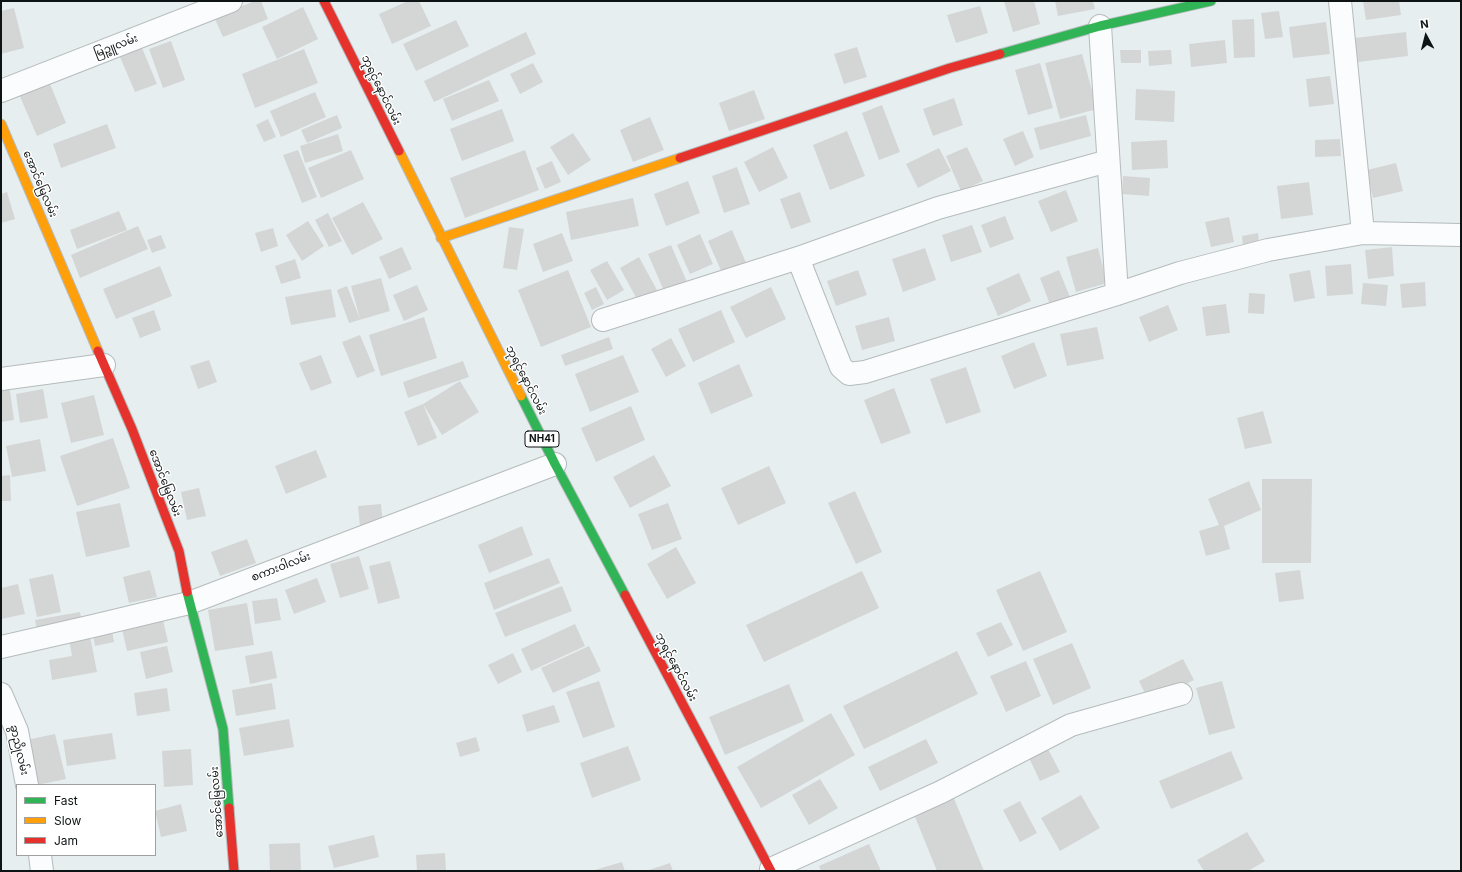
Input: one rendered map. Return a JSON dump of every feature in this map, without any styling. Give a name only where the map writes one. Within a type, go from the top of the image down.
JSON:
[{"type":"main road","name":"ဘုရင့်နောင်လမ်း","points":[[324,1],[554,464],[771,870]]},
{"type":"main road","points":[[441,238],[950,68],[1100,26],[1211,1]]},
{"type":"main road","name":"အောင်မြေလမ်း","points":[[1,124],[132,429],[179,552],[189,603],[223,729],[234,871]]},
{"type":"street","name":"မြဉ္ဇူလမ်း","points":[[1,91],[231,1]]},
{"type":"street","points":[[1340,1],[1363,233]]},
{"type":"street","points":[[1100,26],[1117,294]]},
{"type":"street","points":[[603,320],[798,258],[938,208],[1108,161]]},
{"type":"street","points":[[798,258],[841,367],[849,374],[865,372],[1180,273],[1268,250],[1363,233],[1461,235]]},
{"type":"street","points":[[1,379],[104,365]]},
{"type":"street","name":"စကားဝါလမ်း","points":[[1,647],[189,603],[554,464]]},
{"type":"street","name":"ခွာညိုလမ်း","points":[[1,694],[17,731],[27,784]]},
{"type":"street","points":[[771,870],[941,792],[1071,725],[1181,694]]},
{"type":"street","points":[[40,856],[42,871]]},
{"type":"building","points":[[255,1],[261,1],[268,19],[223,37],[214,17]]},
{"type":"building","points":[[408,1],[419,1],[431,26],[392,44],[379,14]]},
{"type":"building","points":[[1004,1],[1034,1],[1040,24],[1013,32]]},
{"type":"building","points":[[1055,1],[1093,1],[1095,9],[1058,16]]},
{"type":"building","points":[[1363,1],[1399,1],[1401,15],[1366,20]]},
{"type":"building","points":[[980,6],[988,33],[956,43],[947,15]]},
{"type":"building","points":[[303,7],[318,39],[277,59],[262,27]]},
{"type":"building","points":[[14,8],[24,48],[1,54],[1,11]]},
{"type":"building","points":[[1279,11],[1283,37],[1265,39],[1261,13]]},
{"type":"building","points":[[1254,19],[1255,57],[1234,58],[1232,20]]},
{"type":"building","points":[[456,20],[469,46],[416,71],[403,44]]},
{"type":"building","points":[[1326,22],[1330,54],[1293,58],[1289,27]]},
{"type":"building","points":[[526,32],[536,54],[434,102],[424,81]]},
{"type":"building","points":[[1406,32],[1408,56],[1358,62],[1355,38]]},
{"type":"building","points":[[1225,40],[1227,63],[1191,67],[1189,44]]},
{"type":"building","points":[[171,41],[185,80],[163,88],[149,49]]},
{"type":"building","points":[[857,47],[867,77],[844,84],[834,54]]},
{"type":"building","points":[[142,48],[157,84],[135,92],[120,57]]},
{"type":"building","points":[[304,49],[318,83],[255,108],[242,74]]},
{"type":"building","points":[[1120,50],[1141,50],[1141,63],[1121,63]]},
{"type":"building","points":[[1171,50],[1172,64],[1149,66],[1148,51]]},
{"type":"building","points":[[1082,54],[1097,109],[1060,119],[1045,63]]},
{"type":"building","points":[[533,63],[543,82],[520,94],[510,74]]},
{"type":"building","points":[[1040,63],[1053,108],[1028,115],[1015,70]]},
{"type":"building","points":[[1330,76],[1334,104],[1309,107],[1306,79]]},
{"type":"building","points":[[48,79],[66,123],[37,136],[18,92]]},
{"type":"building","points":[[489,80],[499,101],[452,121],[443,99]]},
{"type":"building","points":[[1136,89],[1175,91],[1174,122],[1135,120]]},
{"type":"building","points":[[754,90],[765,119],[729,131],[719,103]]},
{"type":"building","points":[[315,92],[326,117],[281,137],[270,111]]},
{"type":"building","points":[[954,98],[963,125],[933,136],[923,109]]},
{"type":"building","points":[[882,105],[900,152],[879,160],[862,113]]},
{"type":"building","points":[[502,109],[514,141],[462,161],[450,129]]},
{"type":"building","points":[[337,115],[342,128],[307,143],[301,130]]},
{"type":"building","points":[[1086,115],[1091,136],[1040,150],[1034,128]]},
{"type":"building","points":[[650,117],[664,150],[633,162],[620,130]]},
{"type":"building","points":[[268,119],[276,137],[264,142],[256,125]]},
{"type":"building","points":[[107,124],[116,148],[61,168],[53,144]]},
{"type":"building","points":[[847,131],[865,176],[830,190],[813,145]]},
{"type":"building","points":[[1023,131],[1034,157],[1015,166],[1003,139]]},
{"type":"building","points":[[573,133],[591,160],[568,175],[550,147]]},
{"type":"building","points":[[338,134],[343,151],[305,163],[300,146]]},
{"type":"building","points":[[1340,139],[1341,156],[1315,157],[1315,140]]},
{"type":"building","points":[[1167,140],[1168,168],[1132,170],[1131,142]]},
{"type":"building","points":[[773,147],[788,178],[759,192],[744,162]]},
{"type":"building","points":[[967,147],[983,181],[961,191],[946,156]]},
{"type":"building","points":[[939,148],[951,171],[918,188],[906,164]]},
{"type":"building","points":[[298,150],[317,197],[302,203],[283,155]]},
{"type":"building","points":[[351,150],[364,179],[321,198],[308,168]]},
{"type":"building","points":[[525,150],[539,190],[465,218],[450,178]]},
{"type":"building","points":[[552,161],[561,182],[545,189],[536,168]]},
{"type":"building","points":[[1396,163],[1403,191],[1373,198],[1367,170]]},
{"type":"building","points":[[737,167],[750,204],[724,213],[712,176]]},
{"type":"building","points":[[1123,176],[1150,178],[1149,196],[1122,194]]},
{"type":"building","points":[[688,181],[700,213],[666,226],[654,194]]},
{"type":"building","points":[[1309,182],[1313,215],[1281,219],[1277,186]]},
{"type":"building","points":[[1066,190],[1078,221],[1051,232],[1038,201]]},
{"type":"building","points":[[7,192],[15,219],[1,223],[1,194]]},
{"type":"building","points":[[800,192],[811,222],[791,229],[780,199]]},
{"type":"building","points":[[633,198],[639,226],[571,240],[566,212]]},
{"type":"building","points":[[363,202],[383,239],[352,255],[332,218]]},
{"type":"building","points":[[119,211],[127,230],[77,249],[70,230]]},
{"type":"building","points":[[328,213],[342,241],[329,247],[315,220]]},
{"type":"building","points":[[1005,216],[1014,239],[990,248],[981,225]]},
{"type":"building","points":[[1229,217],[1234,242],[1211,247],[1205,222]]},
{"type":"building","points":[[308,221],[324,246],[302,261],[286,235]]},
{"type":"building","points":[[972,225],[982,252],[951,262],[942,235]]},
{"type":"building","points":[[138,226],[148,249],[80,278],[71,255]]},
{"type":"building","points":[[509,227],[524,229],[517,270],[503,268]]},
{"type":"building","points":[[273,228],[278,246],[261,252],[255,233]]},
{"type":"building","points":[[732,230],[747,265],[723,275],[708,241]]},
{"type":"building","points":[[562,233],[573,261],[543,272],[533,244]]},
{"type":"building","points":[[1258,233],[1259,244],[1243,247],[1242,236]]},
{"type":"building","points":[[700,234],[713,264],[690,274],[677,245]]},
{"type":"building","points":[[161,235],[166,248],[152,253],[147,240]]},
{"type":"building","points":[[671,245],[687,282],[664,291],[648,254]]},
{"type":"building","points":[[402,247],[412,269],[389,279],[379,257]]},
{"type":"building","points":[[1392,247],[1394,276],[1368,279],[1365,250]]},
{"type":"building","points":[[925,248],[936,280],[903,292],[892,259]]},
{"type":"building","points":[[1098,248],[1107,283],[1076,292],[1066,257]]},
{"type":"building","points":[[639,257],[658,292],[639,303],[620,268]]},
{"type":"building","points":[[295,259],[301,278],[281,284],[275,266]]},
{"type":"building","points":[[607,261],[624,290],[607,300],[590,270]]},
{"type":"building","points":[[1351,264],[1353,294],[1327,296],[1325,266]]},
{"type":"building","points":[[160,266],[172,296],[116,319],[103,289]]},
{"type":"building","points":[[568,270],[591,327],[541,347],[518,290]]},
{"type":"building","points":[[858,270],[867,295],[836,306],[827,281]]},
{"type":"building","points":[[1059,270],[1072,302],[1052,310],[1040,278]]},
{"type":"building","points":[[1310,270],[1315,298],[1294,302],[1289,274]]},
{"type":"building","points":[[1019,273],[1031,301],[998,316],[986,288]]},
{"type":"building","points":[[381,278],[390,311],[349,323],[337,290],[347,286],[360,319],[351,286]]},
{"type":"building","points":[[1425,282],[1426,306],[1402,308],[1400,284]]},
{"type":"building","points":[[1363,283],[1388,285],[1386,306],[1361,304]]},
{"type":"building","points":[[417,285],[428,310],[404,321],[393,295]]},
{"type":"building","points":[[596,287],[604,304],[592,310],[584,293]]},
{"type":"building","points":[[771,287],[786,319],[746,338],[730,307]]},
{"type":"building","points":[[331,289],[336,317],[291,325],[285,297]]},
{"type":"building","points":[[1249,293],[1265,294],[1264,314],[1248,313]]},
{"type":"building","points":[[1226,304],[1230,333],[1206,336],[1202,307]]},
{"type":"building","points":[[1168,305],[1178,330],[1149,342],[1139,317]]},
{"type":"building","points":[[154,310],[161,330],[140,338],[132,318]]},
{"type":"building","points":[[721,310],[735,342],[693,362],[678,329]]},
{"type":"building","points":[[424,317],[437,358],[381,376],[369,335]]},
{"type":"building","points":[[889,317],[895,341],[862,350],[855,326]]},
{"type":"building","points":[[1097,327],[1104,359],[1067,366],[1060,334]]},
{"type":"building","points":[[360,335],[375,371],[357,378],[342,342]]},
{"type":"building","points":[[609,337],[613,349],[565,366],[561,355]]},
{"type":"building","points":[[671,338],[686,366],[666,377],[651,349]]},
{"type":"building","points":[[1034,342],[1047,376],[1014,389],[1001,356]]},
{"type":"building","points":[[321,355],[332,383],[311,391],[299,363]]},
{"type":"building","points":[[623,355],[639,392],[590,412],[575,374]]},
{"type":"building","points":[[209,360],[217,382],[198,389],[190,366]]},
{"type":"building","points":[[463,361],[469,377],[408,398],[403,382]]},
{"type":"building","points":[[739,364],[753,396],[711,414],[698,383]]},
{"type":"building","points":[[966,367],[981,412],[946,424],[930,379]]},
{"type":"building","points":[[460,381],[479,412],[442,435],[423,404]]},
{"type":"building","points":[[9,384],[14,420],[1,422],[1,385]]},
{"type":"building","points":[[894,388],[911,433],[881,444],[864,400]]},
{"type":"building","points":[[43,389],[48,418],[20,423],[16,394]]},
{"type":"building","points":[[94,395],[104,435],[71,443],[61,403]]},
{"type":"building","points":[[423,404],[437,438],[418,446],[404,412]]},
{"type":"building","points":[[631,406],[645,440],[596,462],[581,428]]},
{"type":"building","points":[[1263,411],[1272,443],[1245,449],[1237,418]]},
{"type":"building","points":[[113,438],[130,488],[77,506],[60,456]]},
{"type":"building","points":[[40,439],[46,471],[12,477],[6,446]]},
{"type":"building","points":[[316,450],[327,477],[286,494],[275,466]]},
{"type":"building","points":[[654,455],[671,486],[630,508],[613,477]]},
{"type":"building","points":[[769,466],[786,503],[738,525],[721,488]]},
{"type":"building","points":[[10,475],[11,501],[1,501],[1,476]]},
{"type":"building","points":[[1262,479],[1312,479],[1311,563],[1262,563]]},
{"type":"building","points":[[1249,481],[1261,510],[1224,526],[1230,549],[1206,556],[1199,531],[1219,525],[1208,499]]},
{"type":"building","points":[[199,488],[206,516],[187,520],[181,492]]},
{"type":"building","points":[[855,491],[882,552],[856,564],[828,503]]},
{"type":"building","points":[[120,503],[130,547],[86,557],[76,512]]},
{"type":"building","points":[[668,503],[682,539],[652,550],[638,514]]},
{"type":"building","points":[[381,504],[383,525],[360,527],[358,506]]},
{"type":"building","points":[[522,526],[533,555],[489,573],[478,545]]},
{"type":"building","points":[[247,539],[256,563],[220,576],[211,552]]},
{"type":"building","points":[[676,547],[696,583],[667,599],[647,564]]},
{"type":"building","points":[[359,556],[369,589],[340,598],[330,564]]},
{"type":"building","points":[[549,558],[560,583],[494,610],[484,583]]},
{"type":"building","points":[[390,561],[400,598],[378,604],[369,566]]},
{"type":"building","points":[[150,570],[157,597],[129,603],[123,577]]},
{"type":"building","points":[[1300,570],[1304,599],[1279,602],[1275,573]]},
{"type":"building","points":[[862,571],[879,608],[764,662],[746,625]]},
{"type":"building","points":[[1040,571],[1067,632],[1023,651],[996,590]]},
{"type":"building","points":[[53,574],[61,612],[37,617],[29,579]]},
{"type":"building","points":[[317,578],[326,602],[294,614],[285,590]]},
{"type":"building","points":[[18,584],[25,614],[1,619],[1,588]]},
{"type":"building","points":[[562,586],[572,611],[505,637],[495,613]]},
{"type":"building","points":[[277,598],[281,620],[255,624],[252,601]]},
{"type":"building","points":[[247,603],[254,645],[215,651],[208,610]]},
{"type":"building","points":[[80,612],[83,628],[38,635],[35,620]]},
{"type":"building","points":[[163,620],[168,642],[127,651],[122,629]]},
{"type":"building","points":[[1001,622],[1013,645],[988,657],[976,633]]},
{"type":"building","points":[[575,624],[585,646],[531,671],[521,649]]},
{"type":"building","points":[[111,625],[114,642],[95,646],[92,629]]},
{"type":"building","points":[[90,636],[97,672],[52,680],[49,660],[72,656],[69,639]]},
{"type":"building","points":[[1072,643],[1091,688],[1053,705],[1033,659]]},
{"type":"building","points":[[167,646],[173,672],[146,679],[140,652]]},
{"type":"building","points":[[589,646],[601,671],[553,693],[541,668]]},
{"type":"building","points":[[272,651],[277,678],[250,684],[245,656]]},
{"type":"building","points":[[957,651],[978,694],[864,749],[843,706]]},
{"type":"building","points":[[513,653],[522,672],[498,684],[488,665]]},
{"type":"building","points":[[1183,659],[1194,680],[1149,702],[1139,681]]},
{"type":"building","points":[[1026,661],[1041,696],[1006,712],[990,676]]},
{"type":"building","points":[[599,681],[615,727],[583,738],[566,692]]},
{"type":"building","points":[[1222,681],[1235,728],[1209,735],[1196,688]]},
{"type":"building","points":[[272,683],[276,709],[236,716],[232,690]]},
{"type":"building","points":[[789,684],[804,721],[725,755],[709,717]]},
{"type":"building","points":[[167,688],[170,711],[137,716],[134,693]]},
{"type":"building","points":[[554,705],[560,722],[527,732],[522,715]]},
{"type":"building","points":[[831,713],[855,755],[761,808],[737,767]]},
{"type":"building","points":[[289,719],[294,747],[244,756],[239,728]]},
{"type":"building","points":[[112,733],[116,759],[67,766],[63,740]]},
{"type":"building","points":[[55,734],[66,779],[37,784],[26,740]]},
{"type":"building","points":[[476,737],[480,751],[460,757],[456,743]]},
{"type":"building","points":[[926,739],[938,763],[880,791],[868,767]]},
{"type":"building","points":[[628,746],[641,780],[592,798],[580,763]]},
{"type":"building","points":[[191,749],[193,785],[164,787],[162,751]]},
{"type":"building","points":[[1048,749],[1060,772],[1040,781],[1029,758]]},
{"type":"building","points":[[1231,751],[1243,779],[1171,809],[1159,781]]},
{"type":"building","points":[[820,779],[838,808],[809,825],[792,795]]},
{"type":"building","points":[[1081,795],[1100,828],[1060,851],[1041,818]]},
{"type":"building","points":[[953,796],[984,871],[937,871],[913,812]]},
{"type":"building","points":[[1020,801],[1037,833],[1020,842],[1003,810]]},
{"type":"building","points":[[181,804],[187,831],[161,837],[156,811]]},
{"type":"building","points":[[1247,832],[1265,861],[1248,871],[1204,871],[1197,860]]},
{"type":"building","points":[[374,835],[379,857],[334,868],[328,846]]},
{"type":"building","points":[[300,843],[301,871],[270,871],[269,844]]},
{"type":"building","points":[[869,844],[881,871],[821,871],[819,866]]},
{"type":"building","points":[[445,853],[446,871],[417,871],[416,855]]},
{"type":"building","points":[[622,862],[625,871],[591,871]]},
{"type":"building","points":[[670,863],[673,871],[646,871]]},
{"type":"traffic: fast","points":[[1000,54],[1100,26],[1211,1]]},
{"type":"traffic: fast","points":[[521,396],[555,464],[625,595]]},
{"type":"traffic: fast","points":[[187,592],[223,729],[229,808]]},
{"type":"traffic: slow","points":[[1,124],[98,351]]},
{"type":"traffic: slow","points":[[399,151],[521,396]]},
{"type":"traffic: slow","points":[[441,238],[680,158]]},
{"type":"traffic: jam","points":[[324,1],[399,151]]},
{"type":"traffic: jam","points":[[680,158],[950,68],[1000,54]]},
{"type":"traffic: jam","points":[[98,351],[132,429],[179,551],[187,592]]},
{"type":"traffic: jam","points":[[625,595],[771,871]]},
{"type":"traffic: jam","points":[[229,808],[234,871]]}]
